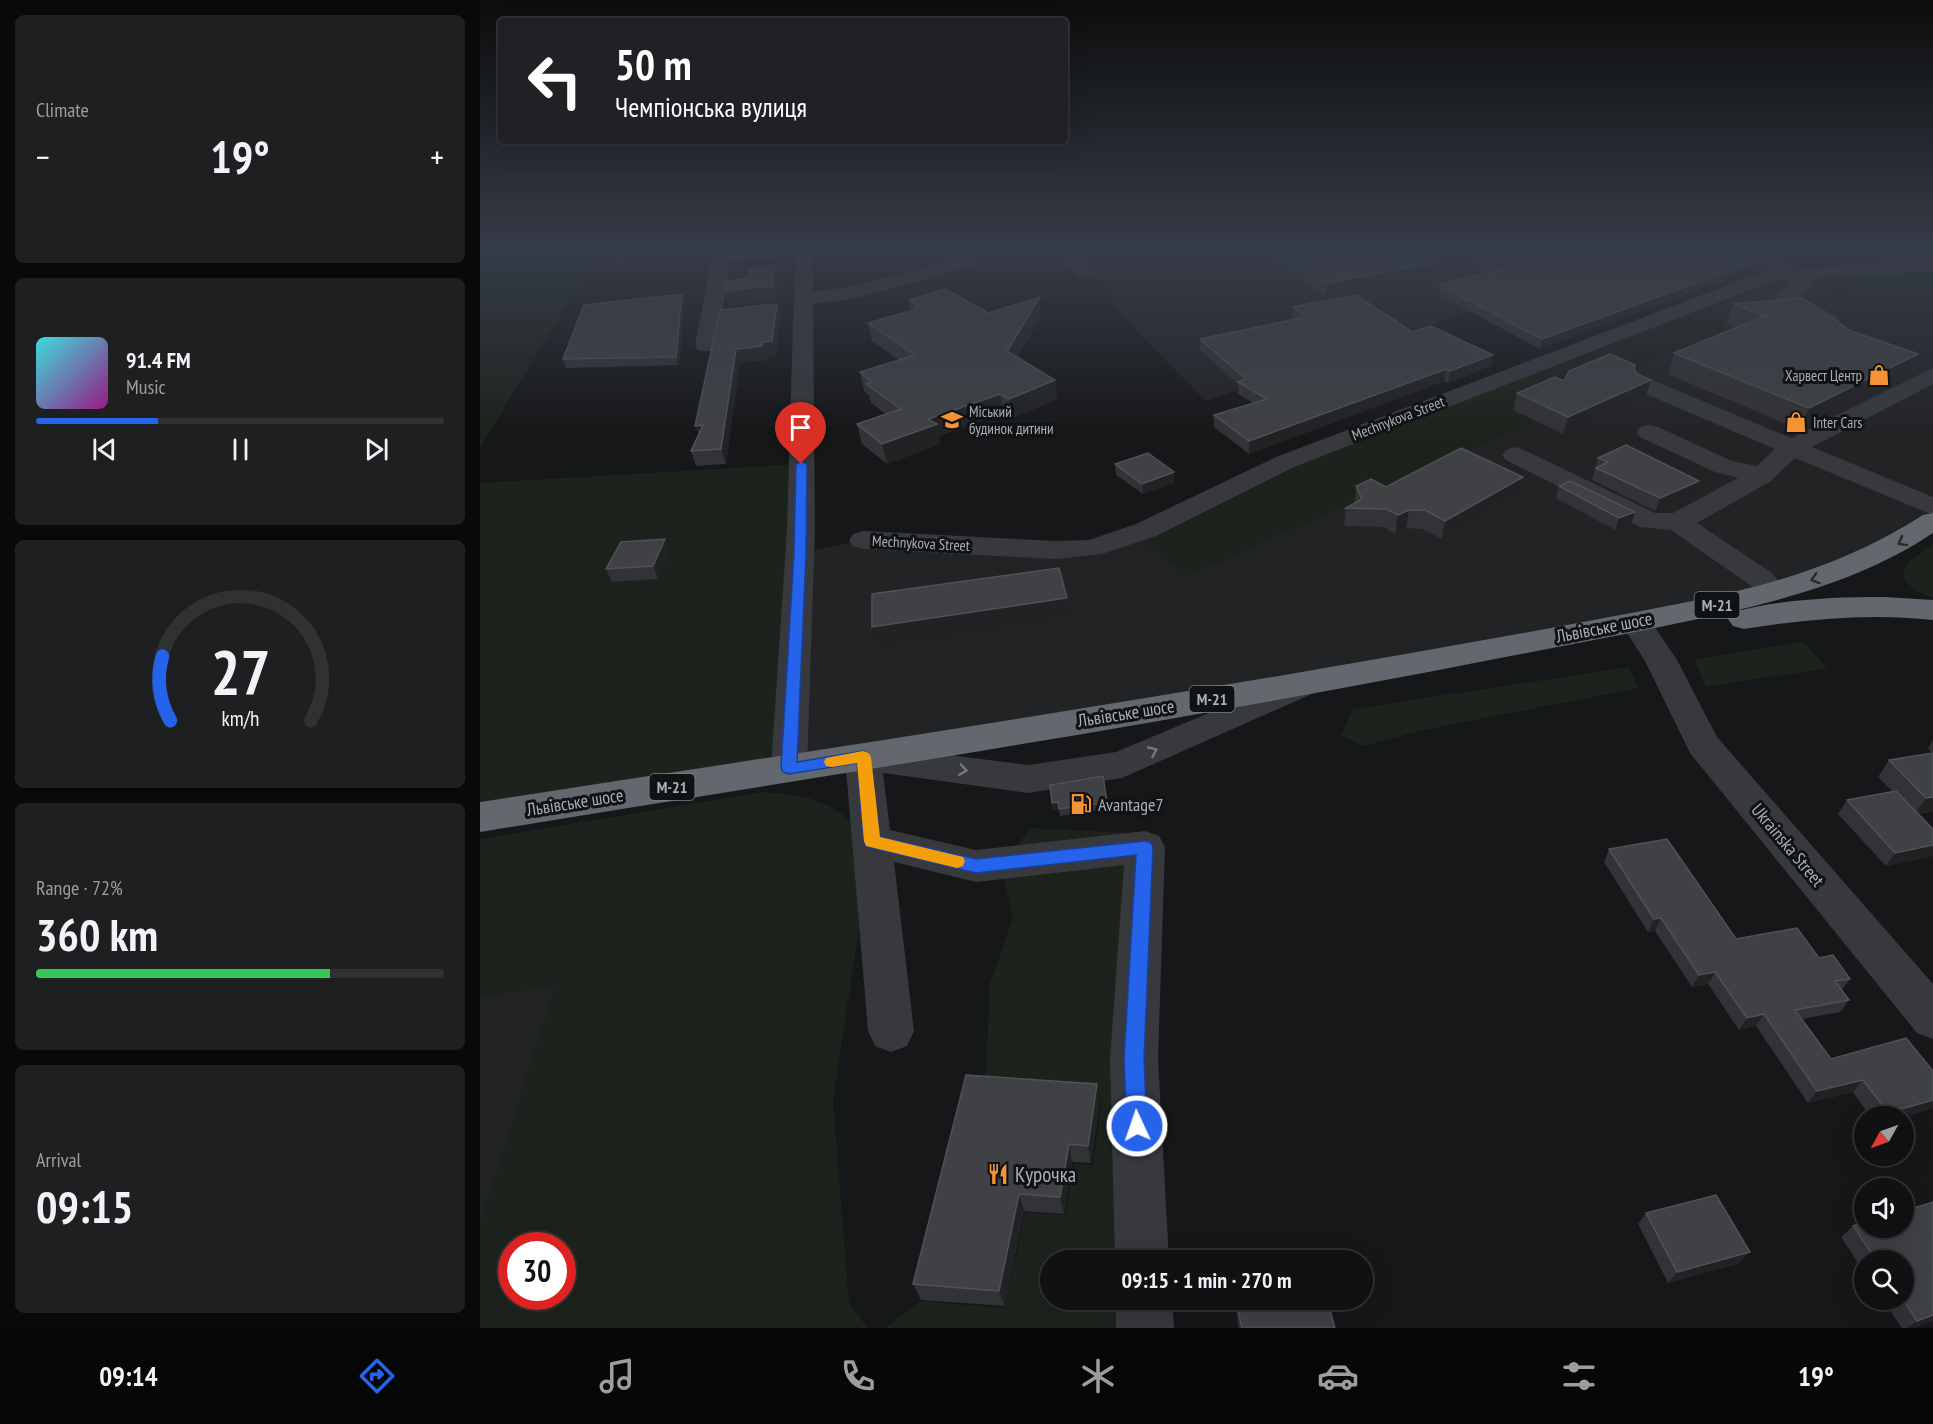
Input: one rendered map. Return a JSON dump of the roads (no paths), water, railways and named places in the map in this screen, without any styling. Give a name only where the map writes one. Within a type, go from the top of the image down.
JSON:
[{"type":"highway","name":"Львівське шосе","points":[[480,817],[1304,684],[1560,636],[1772,592],[1870,560],[1910,538],[1933,521]]},
{"type":"highway","name":"М-21","points":[[1560,636],[1652,647],[1810,608],[1873,606],[1933,610]]},
{"type":"street","points":[[706,345],[713,312]]},
{"type":"street","points":[[789,768],[801,524],[795,312]]},
{"type":"street","name":"Mechnykova Street","points":[[863,540],[1056,550],[1092,548],[1107,544],[1146,530],[1285,462],[1676,312]]},
{"type":"street","points":[[1814,312],[1843,327]]},
{"type":"street","points":[[712,316],[734,314]]},
{"type":"street","points":[[1515,455],[1650,521],[1678,522],[1762,475],[1792,447],[1930,367]]},
{"type":"street","points":[[1641,384],[1933,507]]},
{"type":"street","points":[[1649,432],[1724,466],[1762,475]]},
{"type":"street","points":[[1678,522],[1761,579],[1772,592]]},
{"type":"street","name":"Ukrainska Street","points":[[1652,647],[1703,744],[1933,1018]]},
{"type":"street","points":[[891,1031],[863,757],[1028,779],[1122,765],[1304,684]]},
{"type":"street","points":[[872,841],[976,866],[1145,847],[1134,1059],[1142,1250]]},
{"type":"street","points":[[1144,1310],[1145,1328]]},
{"type":"place","name":"Харвест Центр","points":[[1879,375]]},
{"type":"place","name":"Міський будинок дитини","points":[[952,420]]},
{"type":"place","name":"Inter Cars","points":[[1796,422]]},
{"type":"place","name":"Avantage7","points":[[1081,804]]},
{"type":"place","name":"Курочка","points":[[998,1174]]}]
